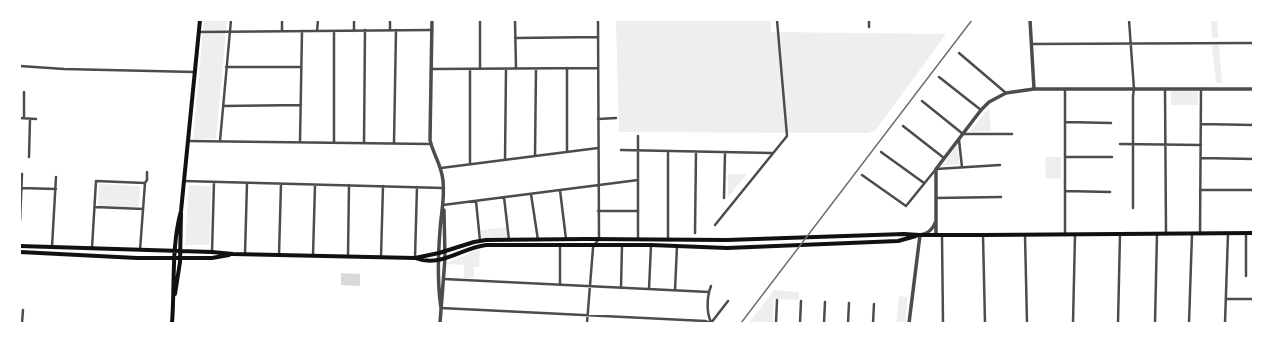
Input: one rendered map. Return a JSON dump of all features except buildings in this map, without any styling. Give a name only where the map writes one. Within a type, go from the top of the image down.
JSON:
[{"type":"main road","points":[[172,323],[181,258],[181,211],[200,20]]},
{"type":"main road","points":[[174,304],[175,258],[178,222],[181,211]]},
{"type":"main road","points":[[20,246],[234,254],[415,258],[445,252],[480,241],[509,240],[727,240],[904,234],[1075,235],[1253,233]]},
{"type":"main road","points":[[415,258],[425,261],[438,260],[481,246],[651,245],[727,248],[872,243],[898,241],[920,235]]},
{"type":"main road","points":[[20,252],[99,257],[175,258],[218,257],[234,254]]},
{"type":"street","points":[[220,141],[231,20]]},
{"type":"street","points":[[282,20],[282,31]]},
{"type":"street","points":[[317,31],[318,20]]},
{"type":"street","points":[[354,20],[354,30]]},
{"type":"street","points":[[390,20],[390,30]]},
{"type":"street","points":[[432,20],[430,140],[441,168],[444,188],[438,260],[441,308]]},
{"type":"street","points":[[480,20],[480,69]]},
{"type":"street","points":[[515,20],[516,69]]},
{"type":"street","points":[[587,323],[589,286],[594,245],[598,239],[598,20]]},
{"type":"street","points":[[715,225],[784,140],[787,132],[777,20]]},
{"type":"street","points":[[869,20],[869,27]]},
{"type":"street","points":[[1030,20],[1034,89]]},
{"type":"street","points":[[1129,20],[1134,89],[1133,208]]},
{"type":"street","points":[[364,143],[365,30]]},
{"type":"street","points":[[394,143],[396,30]]},
{"type":"street","points":[[199,32],[432,30]]},
{"type":"street","points":[[300,142],[302,31]]},
{"type":"street","points":[[334,31],[334,143]]},
{"type":"street","points":[[516,38],[598,37]]},
{"type":"street","points":[[1031,44],[1253,43]]},
{"type":"street","points":[[959,53],[1006,93]]},
{"type":"street","points":[[20,66],[64,69],[195,72]]},
{"type":"street","points":[[226,67],[301,67]]},
{"type":"street","points":[[567,68],[567,152]]},
{"type":"street","points":[[431,69],[598,68]]},
{"type":"street","points":[[470,69],[470,164]]},
{"type":"street","points":[[505,160],[506,69]]},
{"type":"street","points":[[535,156],[536,69]]},
{"type":"street","points":[[939,77],[981,110]]},
{"type":"street","points":[[862,175],[906,206],[981,110],[992,100],[1006,93],[1034,89],[1253,89]]},
{"type":"street","points":[[1064,89],[1065,235]]},
{"type":"street","points":[[1165,89],[1166,234]]},
{"type":"street","points":[[1200,234],[1201,89]]},
{"type":"street","points":[[24,92],[22,118],[36,119]]},
{"type":"street","points":[[922,102],[963,134],[1012,134]]},
{"type":"street","points":[[223,106],[301,105]]},
{"type":"street","points":[[598,119],[616,118]]},
{"type":"street","points":[[29,157],[30,119]]},
{"type":"street","points":[[1064,122],[1111,123]]},
{"type":"street","points":[[1201,124],[1253,125]]},
{"type":"street","points":[[903,126],[944,158]]},
{"type":"street","points":[[638,136],[638,239]]},
{"type":"street","points":[[959,139],[962,167]]},
{"type":"street","points":[[188,140],[431,144]]},
{"type":"street","points":[[1120,144],[1201,145]]},
{"type":"street","points":[[441,168],[598,148]]},
{"type":"street","points":[[621,150],[773,153]]},
{"type":"street","points":[[668,151],[668,240]]},
{"type":"street","points":[[695,233],[696,152]]},
{"type":"street","points":[[724,198],[725,152]]},
{"type":"street","points":[[881,152],[924,183]]},
{"type":"street","points":[[1064,157],[1112,157]]},
{"type":"street","points":[[1201,158],[1253,159]]},
{"type":"street","points":[[936,169],[1000,165]]},
{"type":"street","points":[[909,323],[920,235],[933,228],[936,221],[936,169]]},
{"type":"street","points":[[140,250],[147,172]]},
{"type":"street","points":[[20,222],[22,174]]},
{"type":"street","points":[[52,248],[56,177]]},
{"type":"street","points":[[443,205],[638,180]]},
{"type":"street","points":[[92,249],[96,181],[145,183]]},
{"type":"street","points":[[184,181],[444,188]]},
{"type":"street","points":[[212,252],[214,182]]},
{"type":"street","points":[[245,254],[247,183]]},
{"type":"street","points":[[279,255],[281,184]]},
{"type":"street","points":[[313,256],[315,185]]},
{"type":"street","points":[[348,256],[349,185]]},
{"type":"street","points":[[381,257],[383,186]]},
{"type":"street","points":[[415,258],[417,187]]},
{"type":"street","points":[[21,188],[56,189]]},
{"type":"street","points":[[560,190],[566,239]]},
{"type":"street","points":[[1200,190],[1253,190]]},
{"type":"street","points":[[1064,191],[1110,192]]},
{"type":"street","points":[[532,194],[538,240]]},
{"type":"street","points":[[504,197],[509,240]]},
{"type":"street","points":[[936,198],[1001,197]]},
{"type":"street","points":[[476,201],[480,241]]},
{"type":"street","points":[[440,323],[445,258],[443,205]]},
{"type":"street","points":[[95,206],[143,209]]},
{"type":"street","points":[[598,211],[638,211]]},
{"type":"street","points":[[936,215],[936,235]]},
{"type":"street","points":[[1246,233],[1246,276]]},
{"type":"street","points":[[1118,323],[1120,234]]},
{"type":"street","points":[[1155,323],[1157,234]]},
{"type":"street","points":[[1189,323],[1192,234]]},
{"type":"street","points":[[1225,323],[1228,234]]},
{"type":"street","points":[[942,235],[943,323]]},
{"type":"street","points":[[983,235],[985,323]]},
{"type":"street","points":[[1025,235],[1027,323]]},
{"type":"street","points":[[1073,323],[1075,235]]},
{"type":"street","points":[[560,245],[560,285]]},
{"type":"street","points":[[621,288],[622,245]]},
{"type":"street","points":[[649,289],[651,245]]},
{"type":"street","points":[[675,290],[677,246]]},
{"type":"street","points":[[444,279],[709,292]]},
{"type":"street","points":[[711,286],[709,292],[708,315],[711,323]]},
{"type":"street","points":[[1226,299],[1253,299]]},
{"type":"street","points":[[776,323],[777,300]]},
{"type":"street","points":[[711,323],[728,301]]},
{"type":"street","points":[[800,323],[801,301]]},
{"type":"street","points":[[824,302],[824,323]]},
{"type":"street","points":[[848,323],[850,303]]},
{"type":"street","points":[[873,323],[874,304]]},
{"type":"street","points":[[441,308],[705,320],[711,323]]},
{"type":"street","points":[[21,323],[23,310]]},
{"type":"shaded area","points":[[204,20],[227,20],[216,139],[193,139]]},
{"type":"shaded area","points":[[616,20],[771,20],[771,32],[946,34],[875,131],[867,133],[619,132]]},
{"type":"shaded area","points":[[1211,20],[1217,20],[1218,38],[1212,38]]},
{"type":"shaded area","points":[[1212,45],[1219,45],[1222,83],[1216,83]]},
{"type":"shaded area","points":[[1171,91],[1198,91],[1198,105],[1171,105]]},
{"type":"shaded area","points":[[989,107],[991,131],[970,132]]},
{"type":"shaded area","points":[[958,144],[959,164],[942,166]]},
{"type":"shaded area","points":[[1045,157],[1061,157],[1061,179],[1046,178]]},
{"type":"shaded area","points":[[728,174],[747,174],[728,197]]},
{"type":"shaded area","points":[[99,185],[138,186],[140,188],[139,206],[136,208],[100,206],[98,204]]},
{"type":"shaded area","points":[[189,185],[211,186],[210,245],[185,245]]},
{"type":"shaded area","points":[[507,227],[508,238],[482,239],[481,230]]},
{"type":"shaded area","points":[[476,250],[480,250],[479,267],[474,267],[474,278],[464,278],[464,265],[446,264]]},
{"type":"shaded area","points":[[341,273],[360,274],[360,286],[341,285]]},
{"type":"shaded area","points":[[774,290],[799,292],[799,300],[774,299],[773,323],[749,323]]},
{"type":"shaded area","points":[[899,296],[908,297],[905,323],[896,323]]},
{"type":"railway","points":[[741,323],[972,20]]}]
